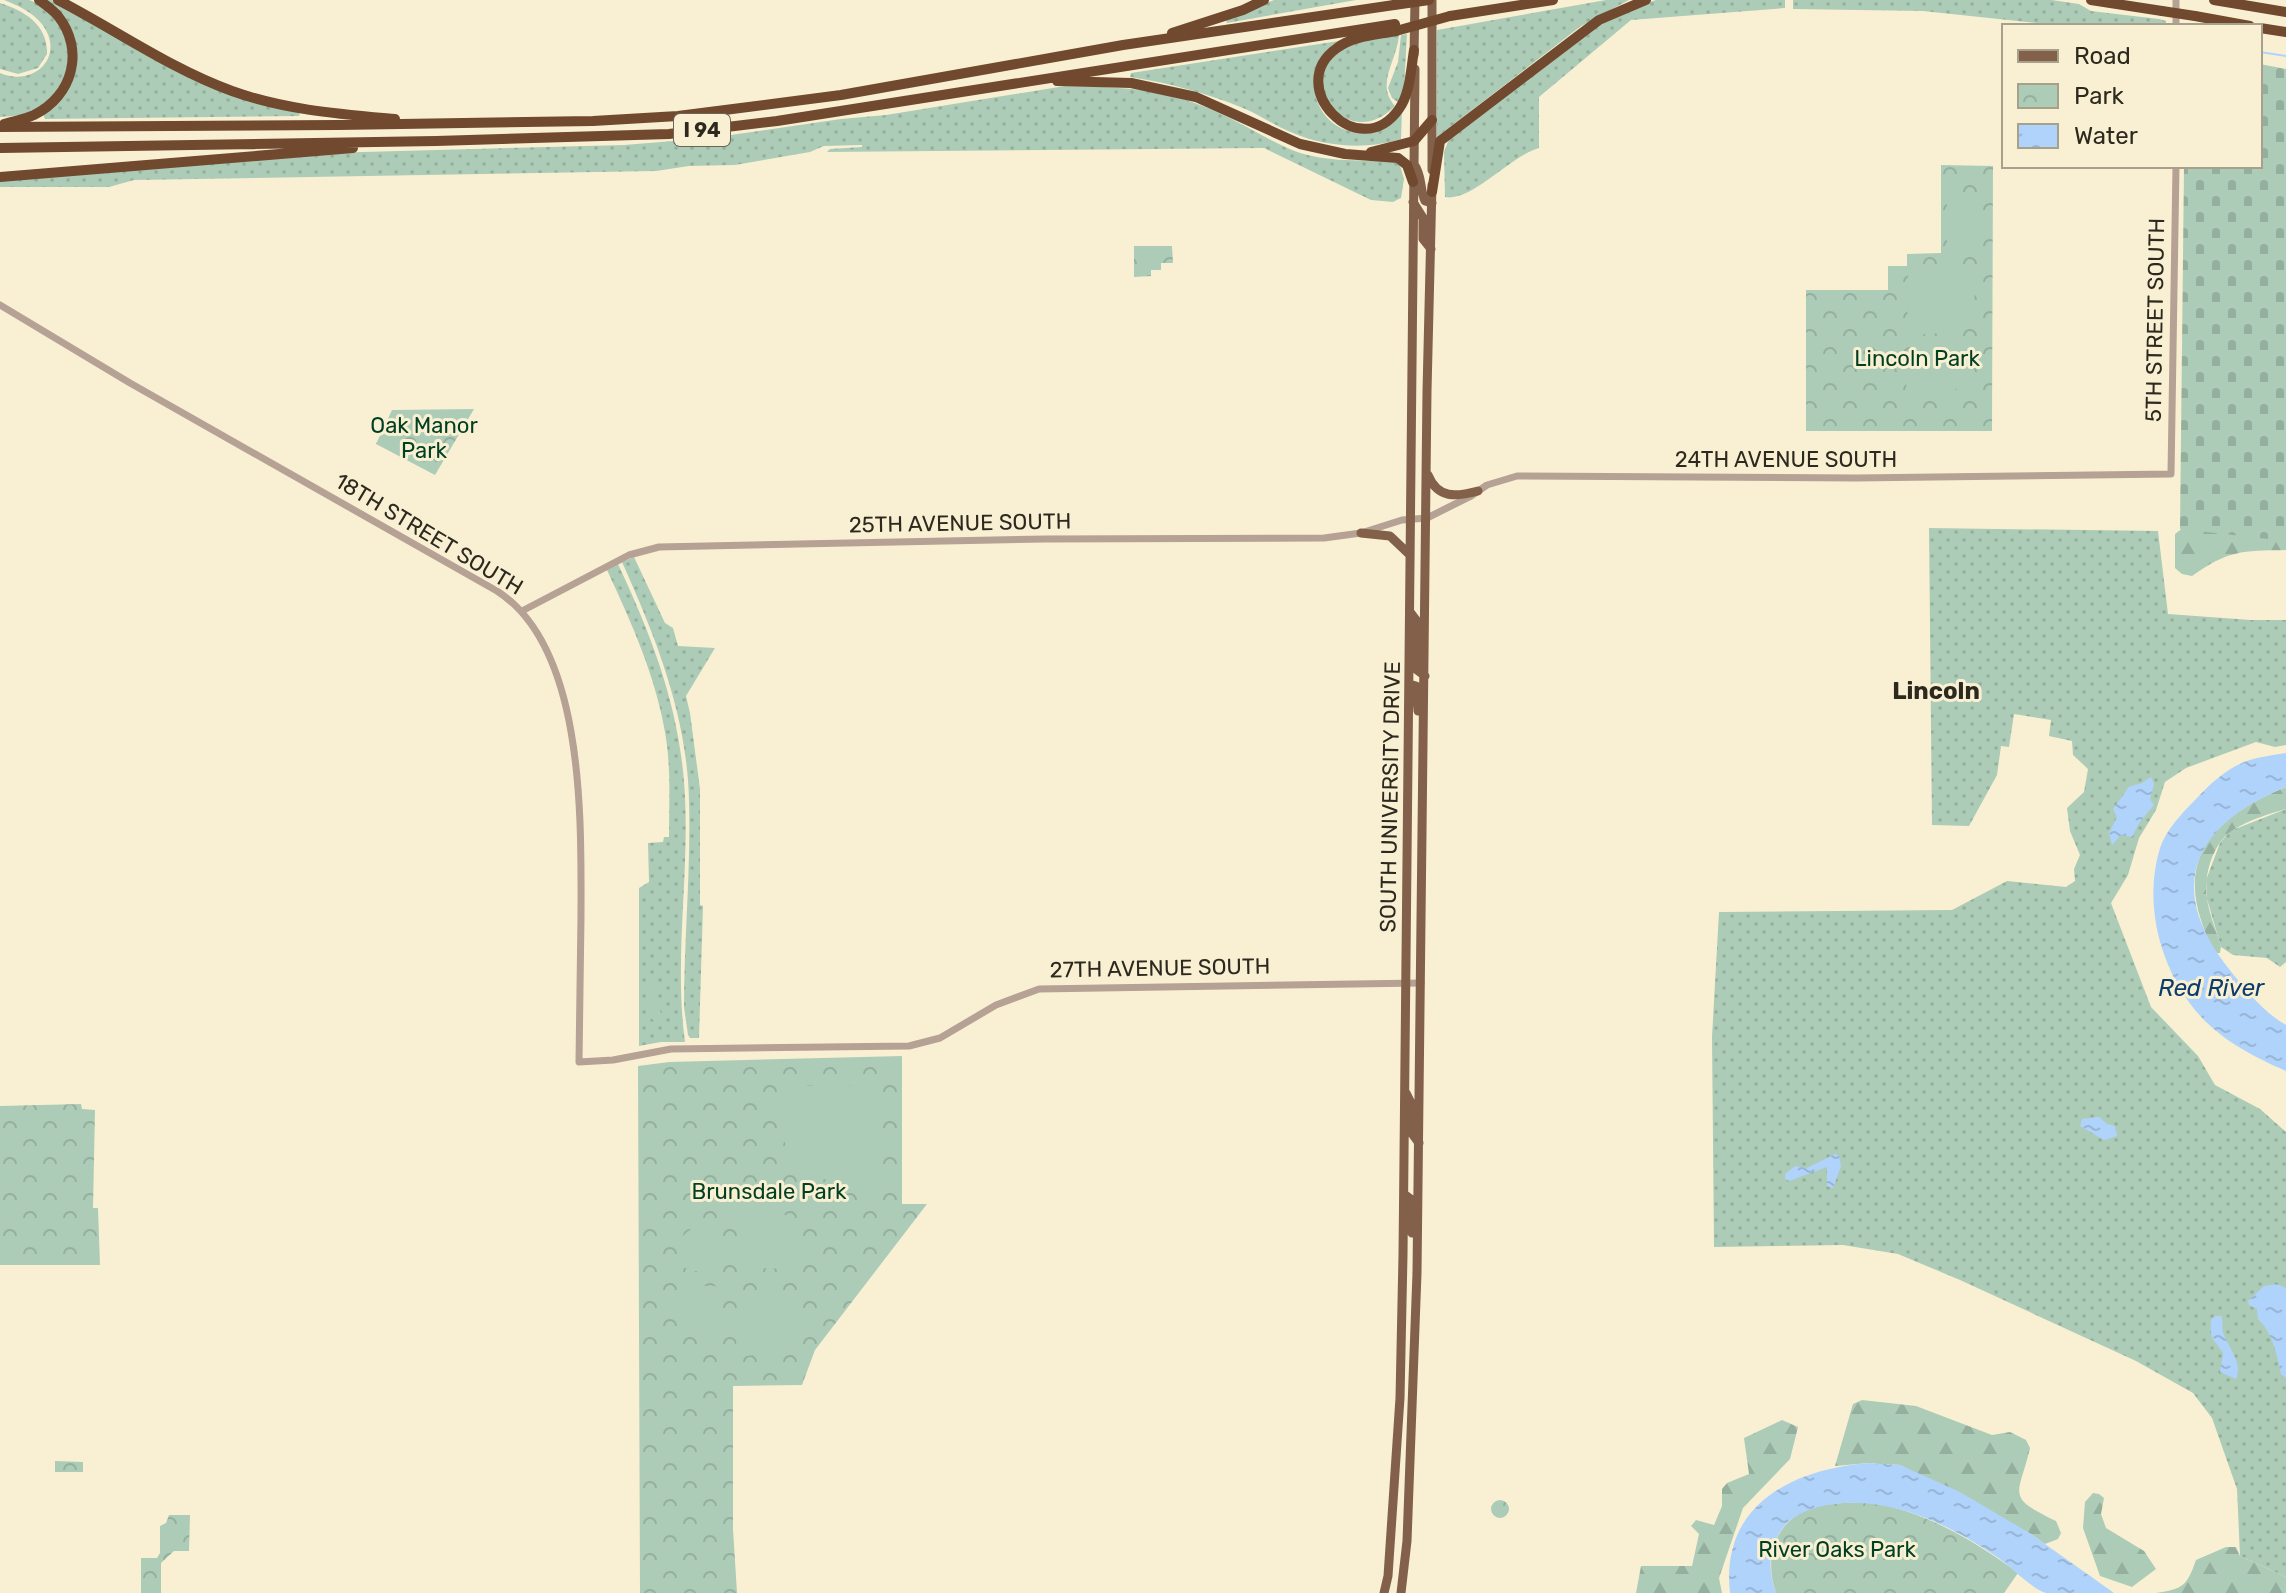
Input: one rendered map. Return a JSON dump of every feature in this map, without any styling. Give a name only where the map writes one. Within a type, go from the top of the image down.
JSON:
[{"type":"highway","points":[[0,126],[34,115],[55,100],[68,83],[73,67],[73,48],[66,29],[57,14],[39,0]]},
{"type":"highway","points":[[58,0],[190,72],[257,99],[312,113],[460,123]]},
{"type":"highway","points":[[1123,45],[1230,14],[1264,0]]},
{"type":"highway","points":[[1394,5],[1416,0]]},
{"type":"highway","name":"I 94","points":[[0,126],[460,123],[678,116],[743,109],[1123,45],[1430,0]]},
{"type":"highway","name":"I 94","points":[[0,148],[669,134],[777,121],[1396,28],[1553,0]]},
{"type":"highway","points":[[1432,198],[1440,141],[1599,20],[1646,0]]},
{"type":"highway","points":[[2091,0],[2239,24]]},
{"type":"highway","points":[[2214,0],[2286,12]]},
{"type":"highway","points":[[1396,28],[1351,41],[1323,61],[1321,97],[1327,109],[1345,125],[1363,128],[1377,126],[1391,118],[1401,108],[1408,88],[1414,50]]},
{"type":"highway","points":[[2262,28],[2286,32]]},
{"type":"highway","points":[[1035,80],[1131,83],[1174,91],[1218,105],[1300,144],[1345,154],[1398,158],[1407,165],[1413,182]]},
{"type":"highway","points":[[1345,154],[1383,150],[1414,141],[1432,120]]},
{"type":"highway","points":[[0,177],[436,141]]},
{"type":"main road","name":"SOUTH UNIVERSITY DRIVE","points":[[1384,1593],[1388,1576],[1400,1398],[1416,0]]},
{"type":"main road","name":"SOUTH UNIVERSITY DRIVE","points":[[1401,1593],[1407,1541],[1418,1255],[1432,198],[1430,0]]},
{"type":"main road","points":[[1414,164],[1422,175],[1425,201],[1432,198]]},
{"type":"main road","points":[[1413,202],[1423,218],[1423,239],[1431,249]]},
{"type":"main road","points":[[1427,472],[1432,485],[1442,494],[1462,496],[1478,491]]},
{"type":"main road","points":[[1361,533],[1390,536],[1410,555]]},
{"type":"main road","points":[[1410,612],[1416,620],[1417,670],[1425,676]]},
{"type":"main road","points":[[1409,684],[1418,690],[1418,727],[1423,737]]},
{"type":"main road","points":[[1405,1090],[1412,1105],[1411,1132],[1419,1143]]},
{"type":"main road","points":[[1404,1194],[1412,1200],[1412,1245],[1418,1255]]},
{"type":"street","points":[[2176,0],[2176,24]]},
{"type":"street","name":"5TH STREET SOUTH","points":[[2171,474],[2176,168]]},
{"type":"street","name":"18TH STREET SOUTH","points":[[0,305],[85,357],[497,591],[522,611],[546,652],[573,734],[581,824],[579,1062]]},
{"type":"street","name":"24TH AVENUE SOUTH","points":[[1410,519],[1427,518],[1503,479],[1532,475],[1856,478],[2171,474]]},
{"type":"street","name":"25TH AVENUE SOUTH","points":[[522,611],[629,555],[659,547],[1324,538],[1361,533],[1410,519]]},
{"type":"street","name":"27TH AVENUE SOUTH","points":[[579,1062],[613,1060],[671,1049],[909,1046],[940,1038],[996,1005],[1039,989],[1421,983]]},
{"type":"green space","points":[[4,0],[29,0],[50,14],[64,36],[68,62],[60,86],[42,106],[27,113],[0,117],[0,73],[25,76],[35,72],[49,57],[50,46],[48,35],[37,19]]},
{"type":"green space","points":[[47,0],[162,60],[300,112],[299,116],[45,119],[43,114],[76,60]]},
{"type":"green space","points":[[1274,0],[1356,0],[1227,23],[1226,20]]},
{"type":"green space","points":[[1606,0],[1629,0],[1581,26],[1437,137],[1437,30]]},
{"type":"green space","points":[[1656,0],[1785,0],[1785,8],[1631,20],[1539,97],[1539,148],[1467,193],[1445,197],[1444,152],[1449,139],[1602,22]]},
{"type":"green space","points":[[1793,0],[2052,0],[2079,4],[2091,11],[2159,19],[2166,21],[2166,24],[2047,24],[1923,11],[1793,9]]},
{"type":"green space","points":[[0,3],[26,15],[44,35],[47,54],[38,68],[18,74],[0,69]]},
{"type":"green space","points":[[1407,34],[1404,88],[1399,103],[1392,98],[1388,88],[1398,62],[1401,35]]},
{"type":"green space","points":[[1399,35],[1387,81],[1389,98],[1395,106],[1378,118],[1362,122],[1347,119],[1326,98],[1323,84],[1325,69],[1340,51],[1374,39]]},
{"type":"green space","points":[[1339,41],[1324,55],[1316,71],[1314,88],[1318,104],[1328,118],[1341,128],[1358,132],[1385,126],[1402,111],[1401,139],[1361,146],[1319,141],[1293,133],[1215,98],[1174,85],[1130,77],[1131,73]]},
{"type":"green space","points":[[2262,64],[2286,69],[2286,541],[2180,529],[2184,168],[2262,168]]},
{"type":"green space","points":[[1065,86],[1156,92],[1212,110],[1285,147],[1311,156],[1399,162],[1404,179],[1401,198],[1393,202],[1371,200],[1264,148],[827,152],[862,145],[824,146],[810,152],[735,165],[689,166],[656,171],[134,180],[109,187],[0,187],[0,180],[326,153],[624,145],[710,138],[886,115]]},
{"type":"green space","name":"Lincoln Park","points":[[1941,165],[1993,166],[1992,431],[1806,431],[1806,290],[1888,290],[1888,266],[1907,266],[1907,254],[1941,253]]},
{"type":"green space","points":[[1947,198],[1980,198],[1981,252],[1947,252]]},
{"type":"green space","points":[[1134,246],[1172,246],[1173,263],[1161,263],[1161,270],[1151,270],[1151,276],[1134,277]]},
{"type":"green space","points":[[1969,272],[1974,299],[1969,316],[1963,323],[1940,333],[1907,334],[1908,275]]},
{"type":"green space","points":[[1952,333],[1974,340],[1970,386],[1966,389],[1906,391],[1908,367],[1915,350],[1928,339]]},
{"type":"green space","name":"Oak Manor Park","points":[[474,409],[435,475],[376,444],[392,410]]},
{"type":"green space","points":[[2184,527],[2286,527],[2286,550],[2236,554],[2216,561],[2192,576],[2182,574],[2175,568],[2175,534]]},
{"type":"green space","points":[[1929,528],[2158,531],[2168,614],[2286,620],[2286,745],[2275,747],[2256,742],[2186,768],[2165,782],[2156,810],[2139,838],[2128,875],[2111,903],[2151,1007],[2198,1056],[2215,1085],[2260,1109],[2286,1132],[2286,1577],[2240,1556],[2237,1489],[2212,1418],[2193,1393],[2136,1361],[1898,1254],[1843,1245],[1714,1247],[1712,1037],[1719,912],[1952,910],[2007,881],[2066,887],[2075,881],[2074,869],[2080,855],[2070,831],[2067,808],[2084,792],[2088,769],[2073,755],[2072,741],[2049,736],[2051,720],[2014,714],[2009,747],[2001,746],[1997,775],[1969,826],[1932,825]]},
{"type":"green space","points":[[634,557],[665,623],[673,628],[678,646],[715,648],[686,696],[700,789],[700,905],[703,906],[699,1038],[688,1035],[684,1007],[689,852],[687,768],[668,678],[622,562]]},
{"type":"green space","points":[[618,564],[654,649],[678,736],[686,828],[681,950],[685,1042],[639,1046],[639,888],[649,882],[648,843],[663,842],[664,837],[669,837],[669,775],[662,716],[650,673],[607,570]]},
{"type":"green space","points":[[2286,787],[2286,809],[2233,830],[2215,851],[2208,870],[2206,890],[2209,911],[2221,947],[2220,953],[2216,953],[2205,933],[2195,895],[2196,873],[2202,853],[2212,836],[2227,821],[2244,808]]},
{"type":"green space","points":[[2286,809],[2286,962],[2280,967],[2267,958],[2233,955],[2221,947],[2207,899],[2206,880],[2220,843],[2230,831]]},
{"type":"green space","points":[[657,976],[654,997],[662,1015],[654,1021],[648,1015],[646,994],[648,980]]},
{"type":"green space","name":"Brunsdale Park","points":[[902,1056],[902,1204],[927,1204],[815,1350],[802,1385],[733,1386],[733,1529],[737,1593],[640,1593],[638,1066],[669,1062]]},
{"type":"green space","points":[[866,1085],[877,1096],[879,1182],[856,1185],[834,1182],[816,1175],[800,1164],[788,1149],[780,1131],[777,1110],[779,1086]]},
{"type":"green space","points":[[81,1104],[82,1109],[95,1110],[93,1208],[98,1208],[100,1265],[0,1265],[0,1106]]},
{"type":"green space","points":[[738,1201],[770,1207],[789,1218],[799,1237],[804,1269],[741,1268],[738,1265]]},
{"type":"green space","points":[[703,1225],[717,1228],[722,1245],[722,1265],[715,1271],[695,1271],[679,1266],[677,1259],[678,1245],[685,1234]]},
{"type":"green space","points":[[715,1286],[722,1293],[717,1329],[698,1330],[680,1316],[676,1300],[678,1290]]},
{"type":"green space","points":[[740,1291],[804,1291],[798,1323],[787,1342],[768,1352],[736,1357],[737,1295]]},
{"type":"green space","points":[[1862,1400],[1916,1406],[1992,1435],[2010,1432],[2026,1440],[2030,1448],[2019,1493],[2028,1506],[2056,1521],[2061,1533],[2058,1539],[2045,1544],[1900,1465],[1869,1463],[1835,1466],[1853,1404]]},
{"type":"green space","points":[[1782,1420],[1798,1427],[1790,1459],[1743,1508],[1719,1578],[1722,1593],[1636,1593],[1641,1566],[1692,1566],[1699,1534],[1691,1526],[1696,1520],[1714,1525],[1722,1506],[1722,1489],[1727,1483],[1749,1474],[1744,1438]]},
{"type":"green space","points":[[55,1461],[83,1462],[83,1472],[55,1472]]},
{"type":"green space","points":[[2093,1493],[2104,1498],[2101,1514],[2106,1528],[2144,1551],[2156,1569],[2132,1587],[2100,1576],[2083,1528],[2085,1502]]},
{"type":"green space","points":[[1500,1500],[1509,1509],[1500,1518],[1491,1509]]},
{"type":"green space","name":"River Oaks Park","points":[[1866,1502],[1927,1519],[1983,1549],[2018,1573],[2004,1593],[1776,1593],[1772,1558],[1778,1536],[1785,1526],[1811,1508]]},
{"type":"green space","points":[[169,1515],[190,1515],[189,1551],[174,1551],[161,1563],[161,1593],[141,1593],[141,1558],[157,1558],[160,1553],[160,1526],[166,1523]]},
{"type":"green space","points":[[2226,1547],[2236,1547],[2240,1556],[2286,1577],[2286,1593],[2156,1593],[2183,1585],[2196,1560]]},
{"type":"water","name":"Red River","points":[[2286,753],[2286,787],[2229,819],[2211,839],[2199,861],[2194,885],[2197,911],[2209,939],[2248,992],[2286,1025],[2286,1071],[2237,1046],[2195,1010],[2172,974],[2164,954],[2154,912],[2153,890],[2163,841],[2191,804],[2237,765]]},
{"type":"water","points":[[2151,777],[2154,784],[2150,799],[2154,805],[2132,837],[2121,835],[2112,845],[2109,833],[2117,817],[2113,809],[2128,787]]},
{"type":"water","points":[[2099,1117],[2115,1126],[2117,1136],[2104,1140],[2080,1126],[2082,1119]]},
{"type":"water","points":[[1835,1154],[1839,1156],[1841,1166],[1833,1188],[1827,1186],[1827,1167],[1789,1181],[1785,1179],[1785,1174],[1795,1166],[1807,1168]]},
{"type":"water","points":[[2277,1284],[2286,1288],[2286,1378],[2281,1374],[2274,1345],[2258,1319],[2257,1309],[2248,1301],[2264,1286]]},
{"type":"water","points":[[2221,1316],[2223,1332],[2237,1362],[2236,1379],[2220,1372],[2223,1353],[2211,1332],[2211,1320]]},
{"type":"water","points":[[1869,1463],[1900,1465],[1960,1492],[2031,1534],[2114,1593],[2046,1593],[1977,1544],[1934,1522],[1888,1507],[1841,1503],[1803,1513],[1782,1529],[1774,1544],[1771,1560],[1776,1593],[1730,1593],[1730,1562],[1737,1536],[1749,1515],[1767,1497],[1813,1473]]},
{"type":"waterway","points":[[2262,52],[2286,56]]},
{"type":"district","name":"Lincoln","points":[[1936,691]]}]
